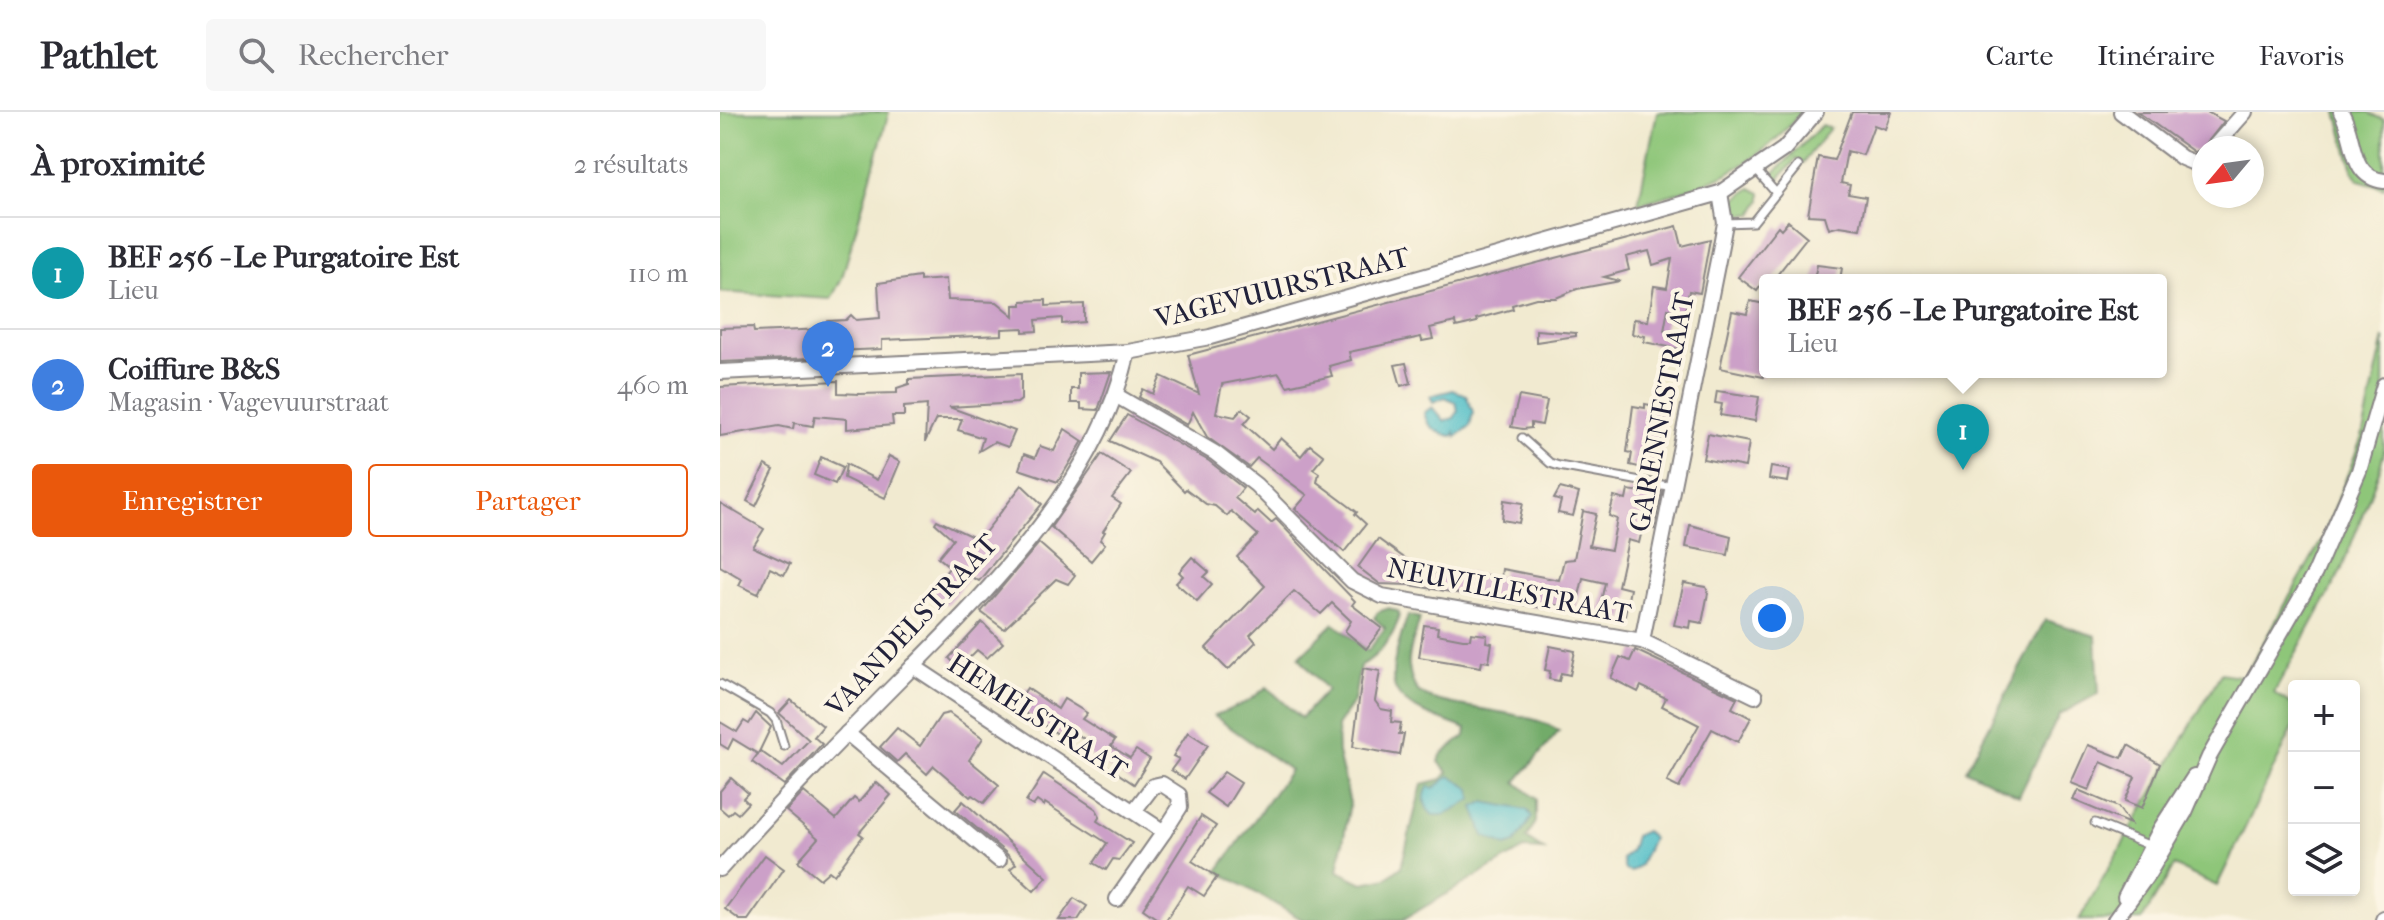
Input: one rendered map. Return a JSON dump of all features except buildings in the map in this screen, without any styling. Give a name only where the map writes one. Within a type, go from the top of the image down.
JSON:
[{"type":"street","name":"VAGEVUURSTRAAT","points":[[720,372],[1128,352],[1210,337],[1720,193],[1784,149],[1816,112]]},
{"type":"street","points":[[2121,112],[2192,162]]},
{"type":"street","points":[[2224,136],[2245,112]]},
{"type":"street","points":[[2341,112],[2349,127],[2361,169],[2371,178],[2384,181]]},
{"type":"street","name":"GARENNESTRAAT","points":[[1642,641],[1725,223],[1720,193]]},
{"type":"street","name":"VAANDELSTRAAT","points":[[720,869],[847,733],[980,598],[1068,485],[1089,453],[1117,396],[1128,352]]},
{"type":"street","points":[[2114,920],[2156,849],[2180,796],[2209,757],[2323,557],[2359,471],[2384,385]]},
{"type":"street","name":"NEUVILLESTRAAT","points":[[1117,396],[1215,453],[1256,485],[1352,581],[1366,589],[1382,596],[1642,641],[1755,696]]},
{"type":"street","name":"HEMELSTRAAT","points":[[913,666],[1164,832]]},
{"type":"street","points":[[847,733],[999,860]]},
{"type":"street","name":"HEMELSTRAAT","points":[[1117,899],[1180,807],[1179,795],[1162,784],[1153,786],[1134,811]]},
{"type":"lane","points":[[1725,223],[1753,222],[1798,166]]},
{"type":"lane","points":[[1756,170],[1776,193]]},
{"type":"lane","points":[[1522,438],[1550,463],[1559,466],[1673,487]]},
{"type":"lane","points":[[720,684],[770,713],[776,720],[784,746]]},
{"type":"lane","points":[[2095,823],[2156,849]]},
{"type":"green space","points":[[720,112],[889,112],[842,278],[831,299],[720,292]]},
{"type":"green space","points":[[1657,112],[1801,112],[1784,132],[1748,162],[1708,182],[1638,204]]},
{"type":"green space","points":[[2337,112],[2366,112],[2384,120],[2384,188],[2359,180],[2353,170]]},
{"type":"green space","points":[[1822,125],[1830,128],[1803,163],[1796,159],[1779,179],[1774,179],[1773,174]]},
{"type":"green space","points":[[1751,188],[1761,193],[1761,200],[1753,214],[1739,215],[1734,209],[1734,201]]},
{"type":"green space","points":[[2384,338],[2384,452],[2379,471],[2341,571],[2274,693],[2288,702],[2288,738],[2217,886],[2174,866],[2142,920],[2079,920],[2221,673],[2244,677],[2323,538],[2362,437]]},
{"type":"green space","points":[[1389,608],[1399,612],[1395,628],[1380,650],[1360,666],[1354,701],[1337,726],[1338,753],[1350,803],[1338,871],[1363,883],[1387,878],[1401,867],[1422,784],[1442,779],[1448,772],[1439,762],[1441,755],[1465,736],[1466,729],[1420,710],[1397,692],[1393,679],[1394,663],[1408,615],[1420,618],[1409,660],[1417,690],[1442,701],[1526,717],[1559,731],[1516,782],[1536,799],[1536,822],[1526,838],[1544,850],[1524,849],[1402,920],[1303,920],[1218,871],[1290,770],[1214,716],[1247,702],[1267,687],[1301,718],[1327,690],[1299,657],[1334,623],[1368,651],[1385,628],[1374,618],[1378,612]]},
{"type":"green space","points":[[2045,620],[2096,636],[2099,693],[2059,715],[2019,796],[1966,770]]},
{"type":"water","points":[[1453,390],[1466,395],[1473,412],[1470,426],[1456,437],[1455,432],[1453,436],[1434,429],[1424,413],[1432,407],[1444,421],[1454,418],[1458,411],[1456,402],[1445,397],[1433,402],[1430,396]]},
{"type":"water","points":[[1450,776],[1471,789],[1472,800],[1444,815],[1433,815],[1425,802],[1425,794],[1429,786],[1433,789]]},
{"type":"water","points":[[1484,802],[1527,810],[1532,817],[1515,843],[1506,846],[1484,836],[1474,807]]},
{"type":"water","points":[[1645,831],[1652,838],[1640,865],[1631,872],[1625,870],[1622,859],[1631,850],[1635,836]]},
{"type":"place","name":"Coiffure B&S","points":[[828,387]]},
{"type":"place","name":"BEF 256 - Le Purgatoire Est","points":[[1963,470]]}]
